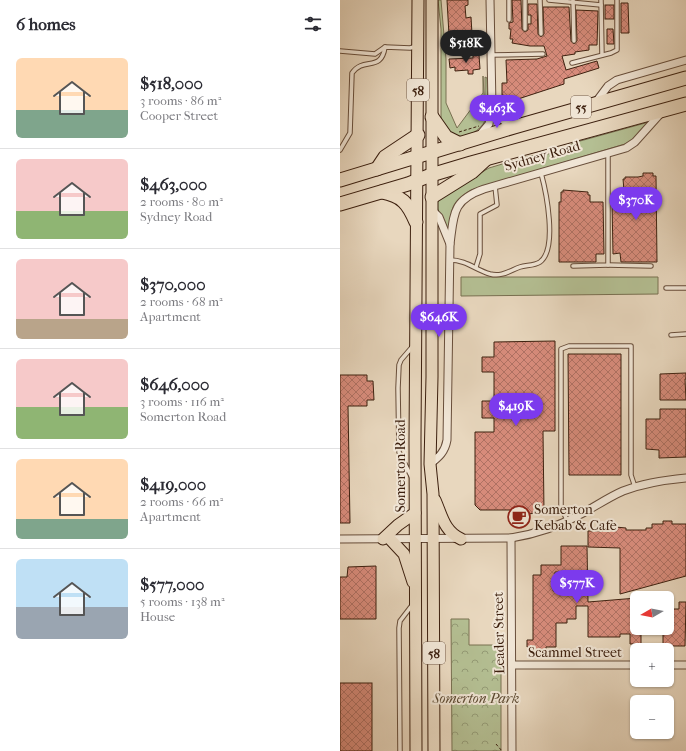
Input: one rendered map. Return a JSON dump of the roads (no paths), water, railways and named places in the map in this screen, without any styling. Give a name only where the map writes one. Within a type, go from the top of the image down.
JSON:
[{"type":"highway","name":"55","points":[[340,180],[417,158],[431,153],[458,139],[476,139],[594,103],[686,78]]},
{"type":"highway","name":"Sydney Road","points":[[431,175],[686,104]]},
{"type":"highway","points":[[432,117],[446,136],[458,139]]},
{"type":"highway","points":[[377,169],[385,157],[418,135]]},
{"type":"highway","points":[[432,203],[472,172],[486,159]]},
{"type":"highway","name":"55","points":[[340,204],[382,192],[431,175]]},
{"type":"highway","points":[[382,192],[395,195],[403,201],[410,208],[416,222]]},
{"type":"main road","name":"58","points":[[416,181],[418,135],[418,0]]},
{"type":"main road","name":"58","points":[[432,0],[432,377],[430,464],[433,494],[434,751]]},
{"type":"main road","points":[[418,16],[432,16]]},
{"type":"main road","name":"Somerton Road","points":[[416,181],[416,751]]},
{"type":"main road","points":[[433,494],[447,528],[455,536],[461,539]]},
{"type":"main road","points":[[415,513],[398,525],[387,539],[404,554],[417,597]]},
{"type":"street","points":[[476,139],[489,124],[492,106],[490,0]]},
{"type":"street","points":[[594,103],[608,86],[617,80],[686,60]]},
{"type":"street","points":[[492,106],[500,118],[514,127]]},
{"type":"street","name":"Sydney Road","points":[[450,244],[455,211],[462,201],[474,192],[626,148],[635,142],[663,111]]},
{"type":"street","points":[[430,464],[442,454],[445,448],[446,440],[450,260],[450,244],[432,203]]},
{"type":"street","points":[[340,539],[511,538],[530,535],[568,522],[607,499],[635,487],[652,482],[686,478]]},
{"type":"street","name":"Leader Street","points":[[511,538],[512,751]]},
{"type":"street","name":"Scammel Street","points":[[512,665],[630,665]]},
{"type":"street","points":[[674,665],[686,665]]},
{"type":"lane","points":[[509,0],[509,20]]},
{"type":"lane","points":[[525,0],[525,29]]},
{"type":"lane","points":[[540,0],[541,34]]},
{"type":"lane","points":[[548,0],[601,5]]},
{"type":"lane","points":[[601,0],[602,56]]},
{"type":"lane","points":[[572,64],[614,52],[618,47],[617,0]]},
{"type":"lane","points":[[573,2],[574,41]]},
{"type":"lane","points":[[340,150],[350,133],[352,72],[358,67],[381,60],[384,57],[385,46]]},
{"type":"lane","points":[[340,51],[375,54],[385,46],[410,48],[418,46]]},
{"type":"lane","points":[[491,56],[543,54]]},
{"type":"lane","points":[[608,153],[608,266]]},
{"type":"lane","points":[[450,260],[461,261],[490,274],[503,274],[519,267],[539,262],[544,258],[549,245],[545,186],[541,172]]},
{"type":"lane","points":[[476,267],[480,254],[480,214],[497,205],[495,186]]},
{"type":"lane","points":[[574,266],[651,266]]},
{"type":"lane","points":[[666,288],[686,288]]},
{"type":"lane","points":[[671,335],[686,334]]},
{"type":"lane","points":[[415,482],[399,452],[398,388],[399,365],[401,360],[416,343]]},
{"type":"lane","points":[[568,522],[561,506],[561,349],[569,346],[631,346],[631,474],[635,487]]},
{"type":"lane","points":[[400,751],[399,628],[400,621],[417,597]]},
{"type":"place","name":"Somerton Kebab & Cafe","points":[[519,517]]},
{"type":"park label","name":"Somerton Park","points":[[476,698]]}]
